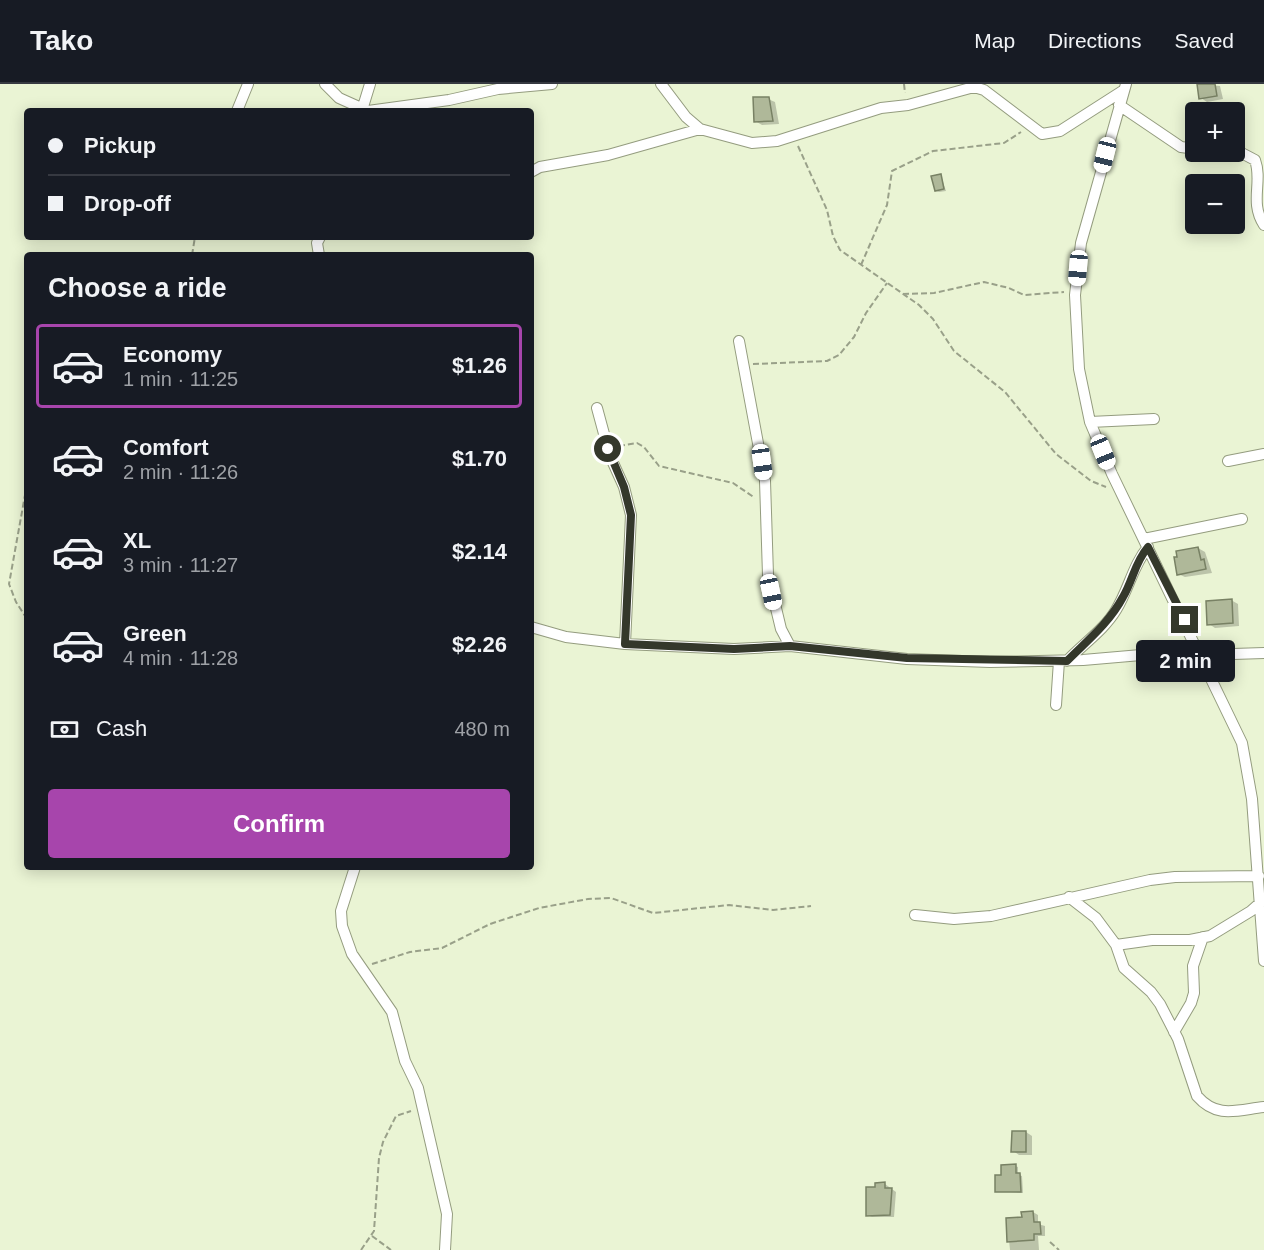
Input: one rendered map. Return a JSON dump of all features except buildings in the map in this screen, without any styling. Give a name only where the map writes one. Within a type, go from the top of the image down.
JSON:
[{"type":"street","points":[[238,108],[248,84]]},
{"type":"street","points":[[326,84],[339,98],[354,108]]},
{"type":"street","points":[[357,108],[370,84]]},
{"type":"street","points":[[405,108],[450,105],[498,89],[552,84]]},
{"type":"street","points":[[661,84],[686,117],[700,129],[752,143],[777,141],[881,108],[908,105],[974,87],[984,90],[1042,134],[1060,132],[1125,87]]},
{"type":"street","points":[[1125,87],[1082,243],[1076,291],[1079,369],[1090,422],[1242,742],[1250,779],[1264,961]]},
{"type":"street","points":[[1119,105],[1185,148]]},
{"type":"street","points":[[534,170],[540,167],[655,144],[700,129]]},
{"type":"street","points":[[1245,155],[1255,160],[1258,169],[1254,195],[1264,225]]},
{"type":"street","points":[[739,341],[764,472],[768,575],[781,629],[790,646]]},
{"type":"street","points":[[597,408],[608,449],[624,487],[631,515],[625,644]]},
{"type":"street","points":[[1090,422],[1154,419]]},
{"type":"street","points":[[1228,461],[1264,454]]},
{"type":"street","points":[[1146,543],[1242,519]]},
{"type":"street","points":[[1056,705],[1063,661],[1102,629],[1114,613],[1125,594],[1146,543]]},
{"type":"street","points":[[534,628],[566,637],[625,644],[734,649],[790,646],[907,658],[1063,661],[1201,652],[1264,653]]},
{"type":"street","points":[[354,870],[341,918],[349,947],[392,1012],[403,1055],[418,1088],[447,1214],[445,1250]]},
{"type":"street","points":[[915,915],[954,919],[991,916],[1070,897],[1175,877],[1259,876]]},
{"type":"street","points":[[1070,897],[1096,918],[1116,945],[1124,968],[1151,993],[1174,1032],[1197,1096],[1220,1111],[1264,1107]]},
{"type":"street","points":[[1116,945],[1203,937],[1231,924],[1260,903]]},
{"type":"street","points":[[1174,1032],[1194,993],[1193,966],[1203,937]]},
{"type":"path","points":[[861,265],[887,205],[892,171],[933,151],[1004,143],[1031,125]]},
{"type":"path","points":[[793,136],[827,210],[835,241],[840,250],[903,294],[933,319],[960,358],[1012,400],[1051,450],[1067,464],[1101,486],[1118,485]]},
{"type":"path","points":[[903,294],[934,292],[984,282],[1028,295],[1076,291]]},
{"type":"path","points":[[744,364],[808,363],[827,361],[839,356],[854,337],[866,313],[887,283]]},
{"type":"path","points":[[608,449],[637,443],[644,447],[659,466],[733,483],[764,505]]},
{"type":"path","points":[[24,501],[9,584],[24,614]]},
{"type":"path","points":[[361,967],[410,952],[435,950],[490,924],[539,908],[588,899],[611,898],[652,913],[729,905],[773,910],[811,906]]},
{"type":"path","points":[[361,1250],[376,1224],[377,1174],[383,1142],[396,1116],[403,1112],[423,1112]]},
{"type":"path","points":[[371,1236],[391,1250]]},
{"type":"path","points":[[1050,1242],[1059,1250]]},
{"type":"route","points":[[608,449],[624,487],[631,515],[625,644],[734,649],[790,646],[907,658],[990,662],[1067,661],[1102,629],[1114,613],[1125,594],[1137,563],[1148,547],[1185,620]]}]
